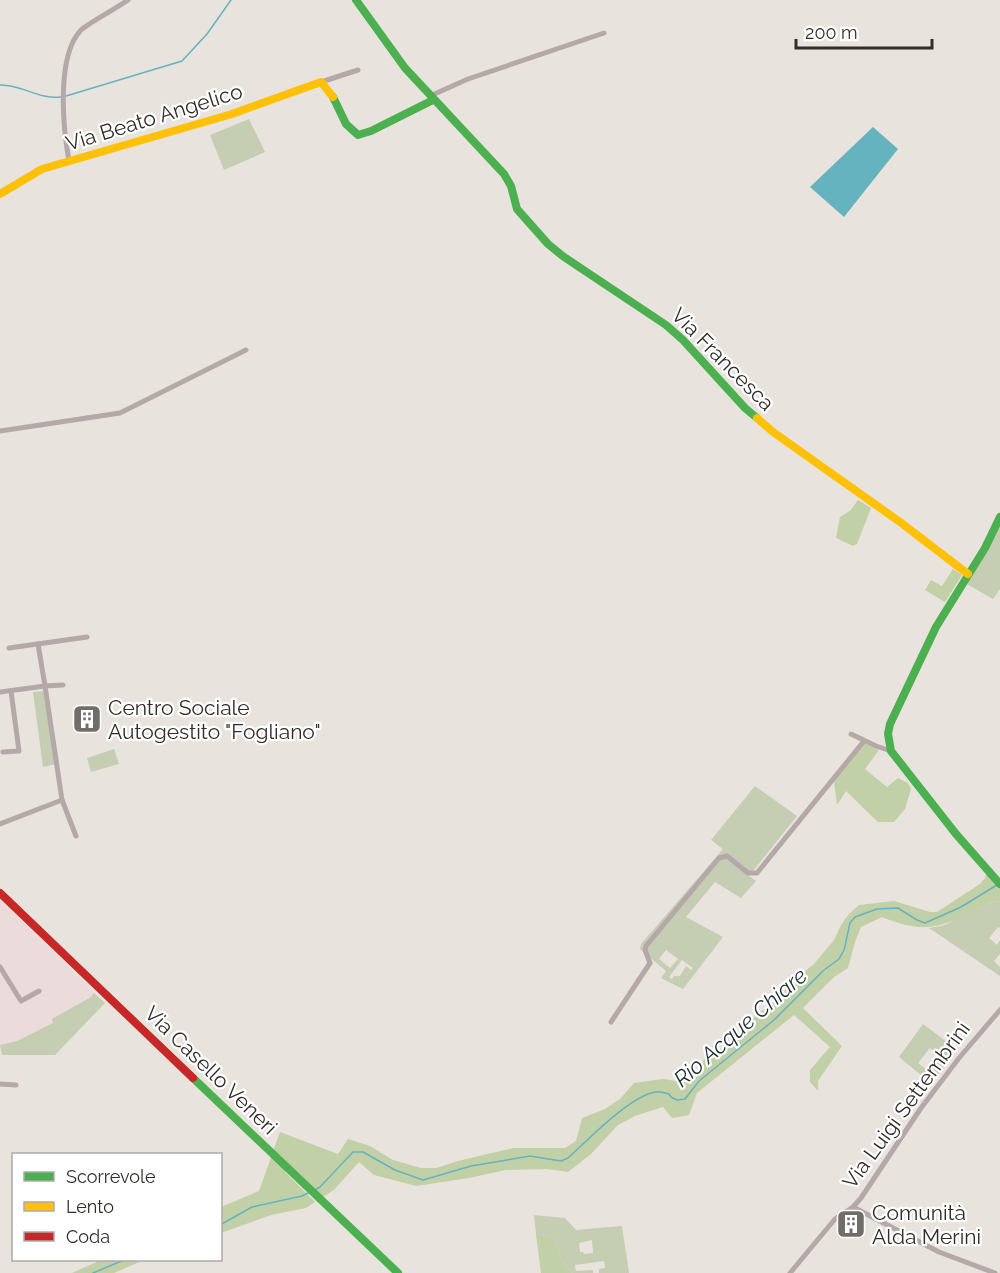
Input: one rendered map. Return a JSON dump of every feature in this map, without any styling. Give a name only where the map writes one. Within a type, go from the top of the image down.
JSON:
[{"type":"street","points":[[69,161],[62,93],[68,56],[81,30],[129,0]]},
{"type":"street","name":"Via Francesca","points":[[356,0],[405,68],[504,174],[511,186],[517,209],[548,244],[666,325],[761,423],[968,574]]},
{"type":"street","points":[[321,82],[330,89],[348,127],[358,135],[371,131],[452,85],[604,33]]},
{"type":"street","name":"Via Beato Angelico","points":[[0,194],[42,169],[231,114],[358,70]]},
{"type":"street","points":[[0,431],[120,413],[246,351]]},
{"type":"street","points":[[998,881],[956,834],[891,750],[888,734],[936,627],[1000,517]]},
{"type":"street","points":[[9,648],[87,637]]},
{"type":"street","points":[[38,644],[62,800],[76,836]]},
{"type":"street","points":[[0,692],[63,685]]},
{"type":"street","points":[[3,752],[19,751],[11,691]]},
{"type":"street","points":[[851,734],[891,750]]},
{"type":"street","points":[[611,1022],[650,963],[645,950],[646,946],[719,858],[725,855],[748,873],[758,873],[864,741]]},
{"type":"street","points":[[0,824],[62,800]]},
{"type":"street","name":"Via Casello Veneri","points":[[0,893],[398,1273]]},
{"type":"street","points":[[0,967],[21,1001],[39,991]]},
{"type":"street","name":"Via Luigi Settembrini","points":[[790,1273],[835,1220],[861,1198],[921,1108],[1000,1010]]},
{"type":"street","points":[[0,1084],[16,1085]]},
{"type":"street","points":[[853,1207],[939,1251],[995,1273]]},
{"type":"shaded area","points":[[0,898],[94,993],[52,1020],[54,1023],[4,1046],[0,1045]]},
{"type":"green space","points":[[249,119],[265,152],[224,170],[210,135]]},
{"type":"green space","points":[[858,500],[871,508],[857,544],[853,546],[836,538],[840,517],[851,510]]},
{"type":"green space","points":[[1000,523],[1000,589],[993,599],[965,583]]},
{"type":"green space","points":[[953,569],[962,575],[945,602],[925,590],[931,580],[942,586]]},
{"type":"green space","points":[[45,691],[56,764],[43,767],[33,692]]},
{"type":"green space","points":[[864,743],[879,750],[865,769],[887,787],[898,778],[908,783],[911,789],[905,809],[894,822],[878,822],[846,791],[837,805],[834,782]]},
{"type":"green space","points":[[114,749],[119,764],[91,772],[87,758]]},
{"type":"green space","points":[[755,786],[797,816],[749,876],[756,881],[741,898],[715,882],[686,917],[723,937],[683,989],[661,978],[666,971],[640,949],[641,944],[723,849],[711,840]],"holes":[[[666,950],[678,959],[670,968],[659,959]],[[682,960],[693,968],[691,970],[686,966],[680,976],[674,976],[672,979],[669,977]]]},
{"type":"green space","points":[[986,874],[993,879],[1000,878],[1000,901],[992,902],[951,922],[927,927],[899,923],[882,917],[861,927],[848,968],[834,977],[803,1008],[842,1046],[818,1081],[818,1091],[810,1082],[810,1070],[830,1047],[794,1015],[697,1093],[689,1115],[672,1118],[663,1107],[635,1116],[618,1125],[591,1154],[568,1172],[547,1169],[506,1170],[416,1186],[374,1175],[359,1162],[334,1190],[323,1197],[288,1166],[285,1172],[315,1202],[306,1208],[271,1215],[222,1233],[222,1207],[259,1191],[280,1132],[338,1154],[348,1139],[370,1146],[393,1160],[421,1168],[436,1168],[513,1148],[565,1148],[576,1141],[582,1118],[605,1109],[620,1099],[634,1083],[663,1079],[682,1082],[697,1075],[704,1059],[728,1044],[752,1019],[782,995],[792,981],[813,965],[834,940],[849,914],[859,905],[894,901],[937,912],[980,884]]},
{"type":"green space","points":[[1000,901],[1000,928],[998,927],[989,938],[997,945],[1000,940],[1000,954],[994,961],[1000,967],[1000,976],[929,928],[942,926],[992,902]]},
{"type":"green space","points":[[94,993],[105,1003],[55,1055],[2,1055],[0,1045],[17,1041],[53,1023],[52,1019],[91,997]]},
{"type":"green space","points":[[923,1024],[956,1049],[932,1084],[899,1057]],"holes":[[[930,1048],[938,1055],[927,1070],[918,1063]]]},
{"type":"green space","points":[[534,1215],[565,1218],[576,1230],[622,1226],[629,1273],[599,1273],[599,1269],[605,1268],[604,1261],[575,1265],[576,1271],[593,1270],[593,1273],[572,1273],[562,1261],[555,1239],[536,1234]],"holes":[[[592,1240],[593,1253],[580,1252],[579,1243]]]},
{"type":"green space","points":[[536,1234],[555,1239],[562,1261],[572,1273],[541,1273]]},
{"type":"green space","points":[[99,1261],[142,1261],[114,1273],[72,1273]]},
{"type":"water","points":[[873,127],[898,149],[844,217],[810,187]]},
{"type":"waterway","points":[[66,96],[182,61],[207,34],[231,0]]},
{"type":"waterway","points":[[0,85],[8,85],[45,96],[61,97]]},
{"type":"waterway","name":"Rio Acque Chiare","points":[[315,1190],[353,1152],[363,1152],[395,1170],[423,1180],[471,1166],[530,1156],[561,1161],[568,1158],[622,1110],[645,1095],[659,1092],[669,1094],[677,1100],[685,1099],[699,1081],[774,1020],[824,970],[839,959],[844,950],[850,923],[855,917],[877,909],[898,908],[925,923],[961,907],[997,885]]},
{"type":"waterway","name":"Rio Acque Chiare","points":[[222,1224],[252,1207],[302,1196],[310,1192]]},
{"type":"waterway","name":"Rio Acque Chiare","points":[[93,1273],[122,1261]]},
{"type":"traffic: fast","points":[[356,0],[405,68],[504,174],[511,186],[517,209],[548,244],[666,325],[757,418]]},
{"type":"traffic: fast","points":[[333,97],[346,124],[358,135],[371,131],[433,100]]},
{"type":"traffic: fast","points":[[1000,517],[985,548],[936,627],[890,724],[888,734],[891,751],[956,834],[1000,884]]},
{"type":"traffic: fast","points":[[193,1078],[398,1273]]},
{"type":"traffic: slow","points":[[0,194],[42,169],[232,114],[321,82],[333,97]]},
{"type":"traffic: slow","points":[[757,418],[968,574]]},
{"type":"traffic: jam","points":[[0,893],[193,1078]]},
{"type":"place","name":"Centro Sociale Autogestito \"Fogliano\"","points":[[87,719]]},
{"type":"place","name":"Comunità Alda Merini","points":[[851,1224]]}]
